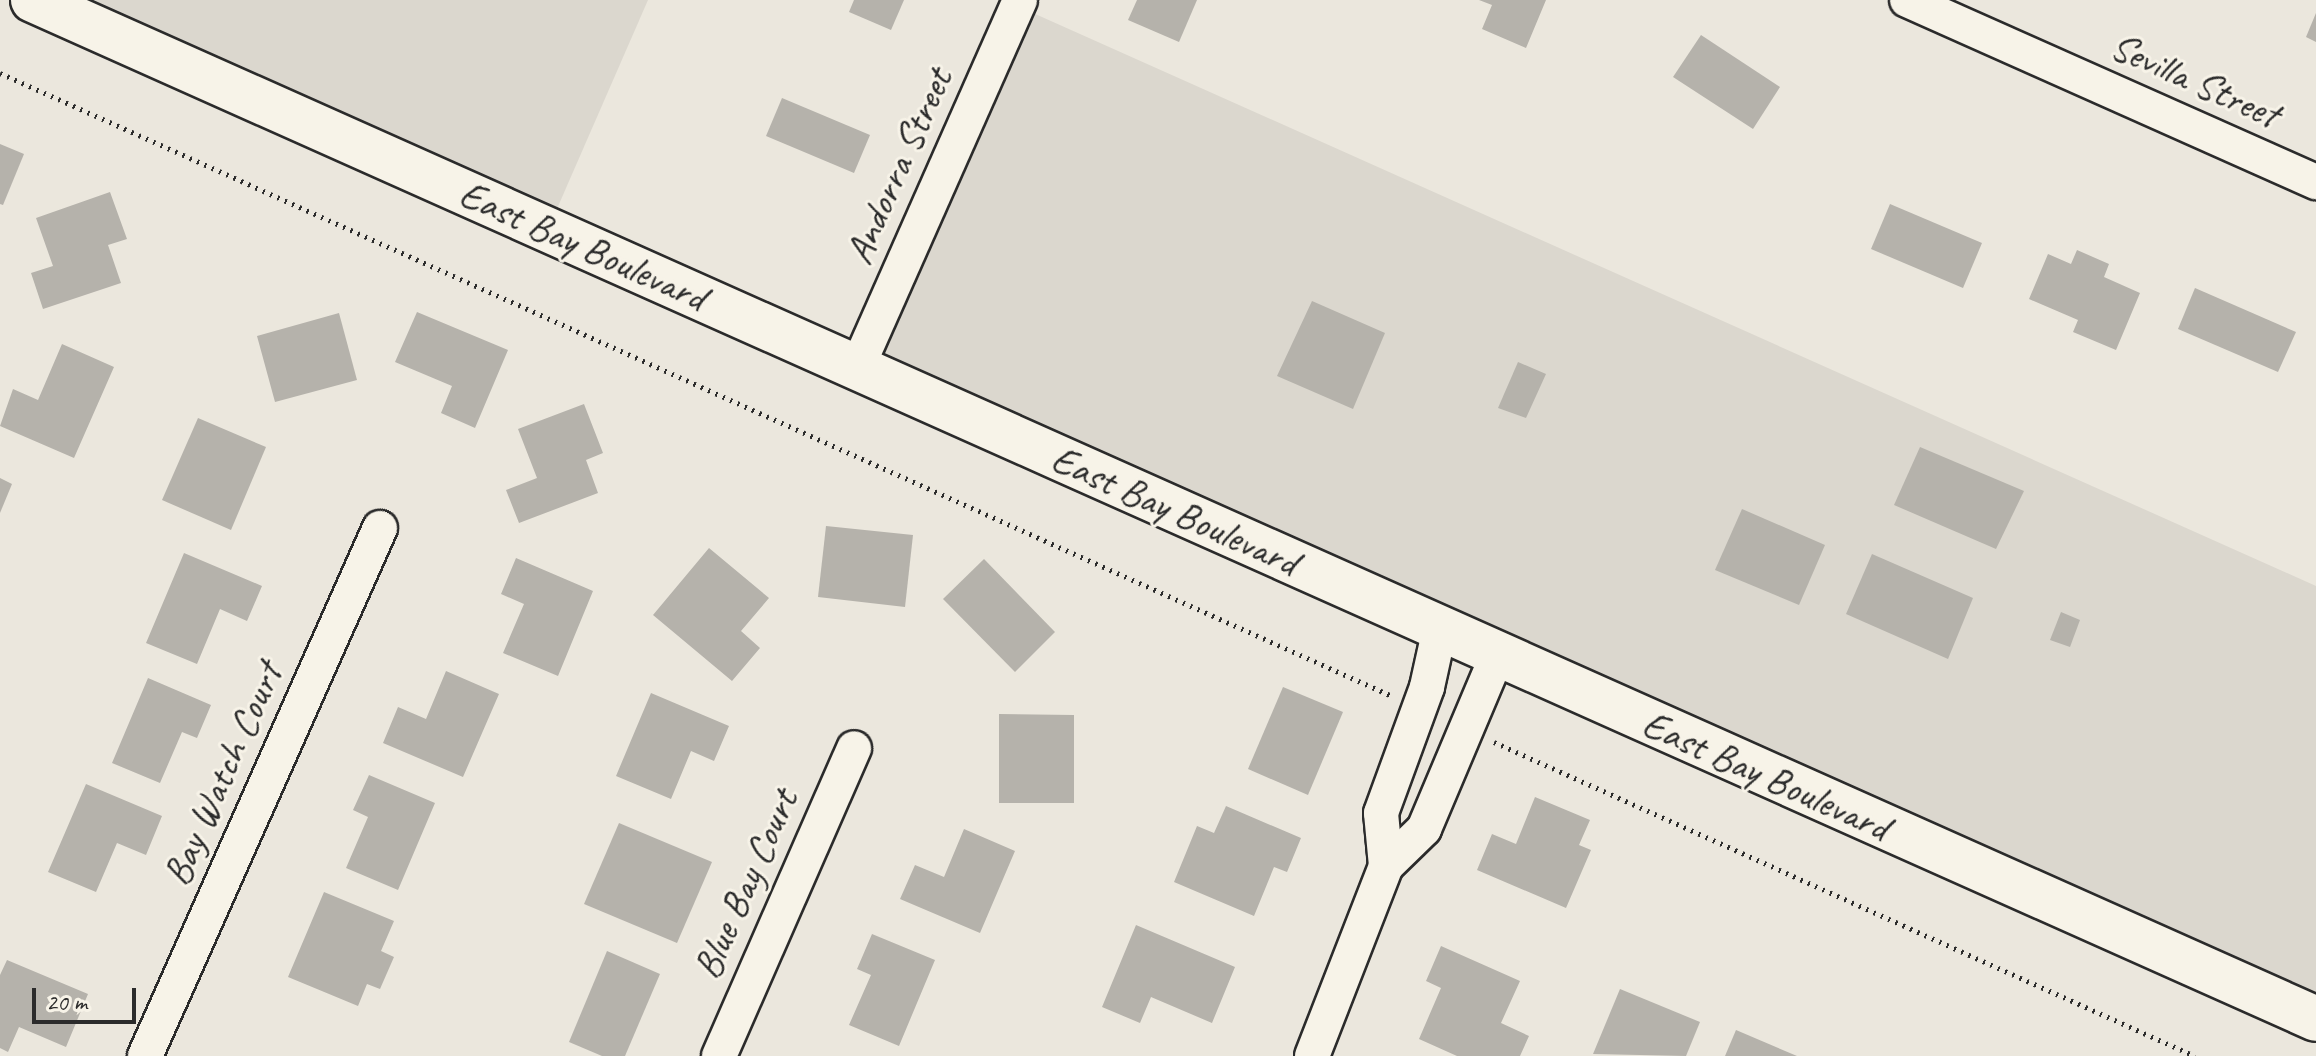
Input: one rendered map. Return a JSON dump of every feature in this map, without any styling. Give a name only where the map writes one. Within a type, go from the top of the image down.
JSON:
[{"type":"main road","name":"East Bay Boulevard","points":[[33,0],[2316,1019]]},
{"type":"street","name":"Andorra Street","points":[[857,368],[1020,0]]},
{"type":"street","name":"Sevilla Street","points":[[1907,0],[2316,182]]},
{"type":"street","name":"Bay Watch Court","points":[[145,1056],[380,528]]},
{"type":"street","points":[[1386,866],[1381,813],[1420,708],[1440,628]]},
{"type":"street","points":[[1312,1056],[1386,866],[1424,829],[1498,654]]},
{"type":"street","name":"Blue Bay Court","points":[[719,1056],[854,748]]},
{"type":"path","points":[[0,73],[1420,708]]},
{"type":"path","points":[[1466,729],[2195,1056]]},
{"type":"shaded area","points":[[83,0],[648,0],[556,211]]},
{"type":"shaded area","points":[[1033,13],[2316,586],[2316,997],[1461,611],[1447,609],[881,357]]},
{"type":"building","points":[[854,0],[904,0],[891,30],[849,12]]},
{"type":"building","points":[[1137,0],[1197,0],[1179,42],[1128,20]]},
{"type":"building","points":[[1479,0],[1546,0],[1526,48],[1482,29],[1492,5]]},
{"type":"building","points":[[2316,13],[2316,42],[2306,37]]},
{"type":"building","points":[[1701,35],[1780,87],[1753,129],[1673,77]]},
{"type":"building","points":[[782,98],[870,135],[854,173],[766,136]]},
{"type":"building","points":[[0,144],[24,154],[3,205],[0,204]]},
{"type":"building","points":[[110,192],[127,239],[108,245],[121,283],[43,309],[31,273],[53,266],[36,218]]},
{"type":"building","points":[[1890,204],[1982,243],[1963,288],[1871,249]]},
{"type":"building","points":[[2077,250],[2109,264],[2104,277],[2140,293],[2116,350],[2073,332],[2078,320],[2029,299],[2048,254],[2071,264]]},
{"type":"building","points":[[2195,288],[2296,332],[2278,372],[2178,329]]},
{"type":"building","points":[[1312,301],[1385,333],[1353,409],[1277,376]]},
{"type":"building","points":[[417,312],[508,350],[475,428],[441,413],[452,386],[395,362]]},
{"type":"building","points":[[339,313],[357,380],[275,402],[257,336]]},
{"type":"building","points":[[62,344],[114,367],[74,458],[0,426],[13,389],[38,400]]},
{"type":"building","points":[[1518,362],[1546,374],[1526,418],[1498,408]]},
{"type":"building","points":[[584,404],[603,453],[586,460],[598,493],[519,523],[506,490],[537,478],[518,429]]},
{"type":"building","points":[[198,418],[266,447],[231,530],[162,500]]},
{"type":"building","points":[[1920,447],[2024,491],[1996,549],[1894,505]]},
{"type":"building","points":[[0,478],[12,484],[0,513]]},
{"type":"building","points":[[1742,509],[1825,545],[1799,605],[1715,570]]},
{"type":"building","points":[[826,526],[913,535],[905,607],[818,597]]},
{"type":"building","points":[[709,548],[769,598],[741,631],[760,648],[732,681],[653,615]]},
{"type":"building","points":[[184,553],[262,586],[247,621],[220,609],[197,664],[146,643]]},
{"type":"building","points":[[1872,554],[1973,598],[1948,659],[1846,614]]},
{"type":"building","points":[[516,558],[593,591],[558,676],[503,653],[524,604],[501,594]]},
{"type":"building","points":[[984,559],[1055,632],[1015,672],[943,599]]},
{"type":"building","points":[[2061,612],[2080,620],[2070,647],[2050,640]]},
{"type":"building","points":[[446,671],[499,694],[463,777],[383,743],[398,707],[426,719]]},
{"type":"building","points":[[148,678],[211,705],[197,738],[182,732],[160,783],[112,763]]},
{"type":"building","points":[[1283,687],[1343,712],[1308,795],[1248,769]]},
{"type":"building","points":[[651,693],[729,726],[714,761],[691,751],[671,799],[616,776]]},
{"type":"building","points":[[999,714],[1074,715],[1074,803],[999,803]]},
{"type":"building","points":[[369,775],[435,803],[398,890],[346,868],[368,817],[353,810]]},
{"type":"building","points":[[86,784],[162,816],[146,855],[117,843],[96,892],[48,872]]},
{"type":"building","points":[[1535,797],[1590,820],[1579,845],[1591,850],[1566,908],[1477,870],[1492,834],[1516,844]]},
{"type":"building","points":[[1226,806],[1301,838],[1287,872],[1274,867],[1254,916],[1174,882],[1197,826],[1214,833]]},
{"type":"building","points":[[619,823],[712,862],[677,943],[584,904]]},
{"type":"building","points":[[964,829],[1015,851],[980,933],[900,899],[915,865],[944,877]]},
{"type":"building","points":[[324,892],[394,921],[381,951],[394,957],[380,989],[367,984],[358,1006],[288,977]]},
{"type":"building","points":[[1136,925],[1235,967],[1212,1023],[1151,997],[1140,1023],[1102,1007]]},
{"type":"building","points":[[872,934],[935,960],[899,1046],[849,1025],[871,975],[857,969]]},
{"type":"building","points":[[1441,946],[1520,981],[1501,1023],[1529,1036],[1520,1056],[1457,1056],[1419,1039],[1441,988],[1426,981]]},
{"type":"building","points":[[607,951],[660,974],[625,1056],[602,1056],[569,1042]]},
{"type":"building","points":[[7,960],[88,994],[66,1047],[19,1027],[8,1052],[0,1048],[0,975]]},
{"type":"building","points":[[1620,989],[1700,1022],[1686,1056],[1593,1054]]},
{"type":"building","points":[[1736,1030],[1797,1056],[1725,1056]]}]
